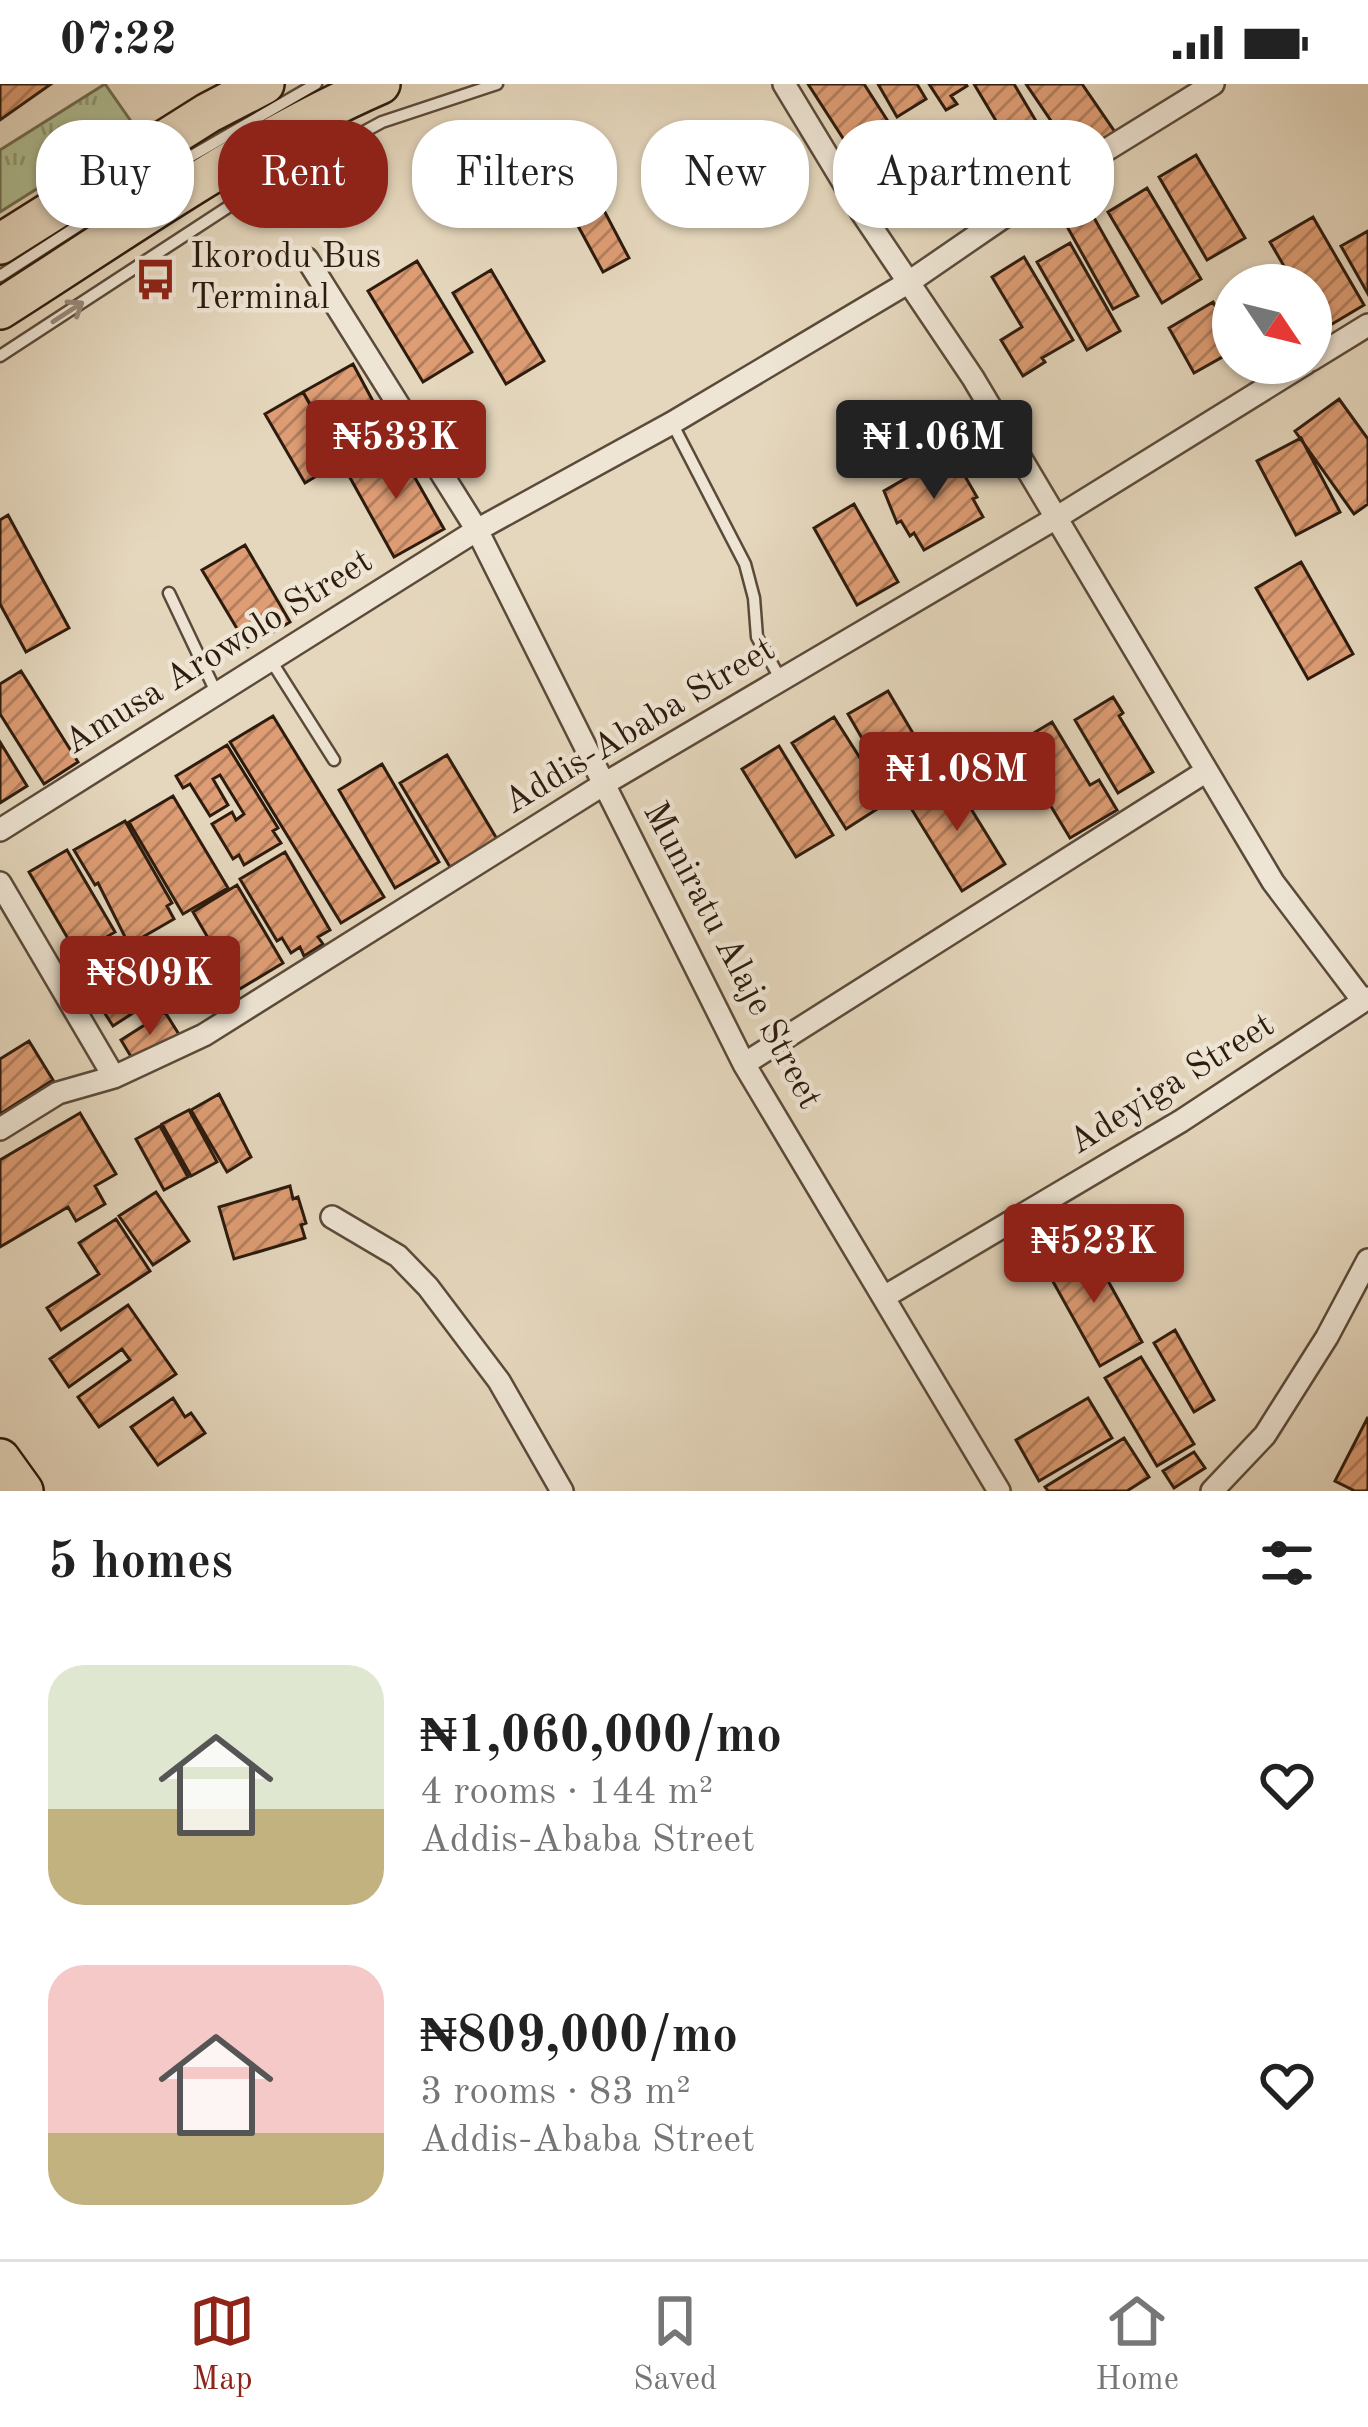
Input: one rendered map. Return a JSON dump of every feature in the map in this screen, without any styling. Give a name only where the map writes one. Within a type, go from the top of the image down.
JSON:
[{"type":"highway","points":[[0,244],[208,113],[264,84]]},
{"type":"highway","points":[[0,309],[242,156],[330,106],[380,84]]},
{"type":"highway","points":[[0,1459],[23,1491]]},
{"type":"street","points":[[784,84],[973,378],[1273,882],[1366,1000]]},
{"type":"street","name":"Amusa Arowolo Street","points":[[0,830],[477,530],[672,423],[909,282],[1055,181],[1213,84]]},
{"type":"street","name":"Muniratu Alaje Street","points":[[307,259],[477,530],[744,1064],[999,1491]]},
{"type":"street","name":"Addis-Ababa Street","points":[[1332,347],[1368,325]]},
{"type":"street","name":"Addis-Ababa Street","points":[[0,1129],[58,1093],[114,1077],[204,1035],[604,784],[1056,518],[1272,384]]},
{"type":"street","points":[[744,1064],[1205,772]]},
{"type":"street","points":[[0,884],[114,1077]]},
{"type":"street","name":"Adeyiga Street","points":[[884,1297],[1143,1144],[1366,1000]]},
{"type":"street","points":[[332,1217],[398,1256],[428,1287],[499,1381],[562,1491]]},
{"type":"street","points":[[1212,1491],[1264,1435],[1328,1337],[1368,1260]]},
{"type":"lane","points":[[0,276],[143,184],[316,84]]},
{"type":"lane","points":[[0,356],[245,196],[382,122],[497,84]]},
{"type":"lane","points":[[672,423],[745,564],[757,637],[781,680]]},
{"type":"lane","points":[[169,593],[216,692]]},
{"type":"lane","points":[[270,659],[334,760]]},
{"type":"green space","points":[[105,84],[130,120],[48,120]]},
{"type":"green space","points":[[36,127],[36,189],[0,212],[0,150]]},
{"type":"building","points":[[0,84],[51,84],[0,120]]},
{"type":"building","points":[[808,84],[864,84],[887,120],[833,120]]},
{"type":"building","points":[[878,84],[917,84],[926,99],[897,117]]},
{"type":"building","points":[[929,84],[967,86],[951,96],[957,104],[946,110]]},
{"type":"building","points":[[974,84],[1014,84],[1035,120],[996,120]]},
{"type":"building","points":[[1026,84],[1082,84],[1107,120],[1050,120]]},
{"type":"building","points":[[1196,155],[1245,238],[1207,260],[1159,177]]},
{"type":"building","points":[[1147,188],[1201,279],[1162,303],[1114,222],[1114,208]]},
{"type":"building","points":[[1313,217],[1364,305],[1332,324],[1332,264],[1283,264],[1270,242]]},
{"type":"building","points":[[579,228],[613,228],[629,258],[603,272]]},
{"type":"building","points":[[1068,228],[1100,228],[1138,296],[1113,309]]},
{"type":"building","points":[[1368,231],[1368,294],[1341,246]]},
{"type":"building","points":[[1070,243],[1120,331],[1087,350],[1037,262]]},
{"type":"building","points":[[1024,257],[1073,340],[1023,376],[1001,340],[1022,327],[992,277]]},
{"type":"building","points":[[417,261],[472,352],[423,382],[368,291]]},
{"type":"building","points":[[491,270],[544,361],[506,384],[453,293]]},
{"type":"building","points":[[1212,303],[1212,363],[1194,373],[1169,328]]},
{"type":"building","points":[[353,364],[397,446],[348,474],[303,392]]},
{"type":"building","points":[[303,392],[343,460],[305,483],[265,414]]},
{"type":"building","points":[[1339,399],[1368,439],[1368,504],[1354,514],[1295,431]]},
{"type":"building","points":[[1301,438],[1340,512],[1296,535],[1257,461]]},
{"type":"building","points":[[397,446],[444,529],[394,557],[348,474]]},
{"type":"building","points":[[951,452],[983,517],[924,550],[914,533],[910,536],[901,521],[897,523],[884,491]]},
{"type":"building","points":[[854,504],[898,582],[857,605],[814,528]]},
{"type":"building","points":[[8,515],[69,628],[26,652],[0,604],[0,520]]},
{"type":"building","points":[[245,545],[290,622],[248,647],[202,570]]},
{"type":"building","points":[[1301,562],[1353,654],[1308,679],[1256,588]]},
{"type":"building","points":[[21,671],[78,762],[44,784],[0,714],[0,684]]},
{"type":"building","points":[[888,691],[937,774],[896,797],[848,714]]},
{"type":"building","points":[[1113,697],[1123,713],[1119,716],[1153,772],[1118,793],[1075,720]]},
{"type":"building","points":[[273,716],[384,897],[341,923],[230,742]]},
{"type":"building","points":[[834,717],[888,802],[846,829],[792,743]]},
{"type":"building","points":[[1052,722],[1090,785],[1099,780],[1117,810],[1070,838],[1014,745]]},
{"type":"building","points":[[0,742],[27,786],[0,803]]},
{"type":"building","points":[[227,745],[278,828],[273,831],[281,843],[244,865],[239,855],[233,859],[212,824],[232,812],[236,820],[244,814],[220,775],[213,779],[228,805],[210,816],[190,784],[183,788],[176,776]]},
{"type":"building","points":[[779,746],[833,835],[796,857],[742,769]]},
{"type":"building","points":[[447,755],[497,839],[450,867],[400,783]]},
{"type":"building","points":[[382,764],[439,862],[395,888],[339,790]]},
{"type":"building","points":[[952,778],[1005,864],[962,891],[909,805]]},
{"type":"building","points":[[173,796],[228,888],[183,914],[129,822]]},
{"type":"building","points":[[125,821],[172,903],[167,906],[174,919],[129,945],[98,883],[95,885],[74,850]]},
{"type":"building","points":[[67,850],[115,932],[77,954],[29,872]]},
{"type":"building","points":[[285,852],[330,930],[318,937],[323,944],[304,956],[300,947],[291,953],[282,938],[277,941],[240,879]]},
{"type":"building","points":[[237,885],[283,963],[233,993],[216,965],[222,962],[193,912]]},
{"type":"building","points":[[137,967],[156,998],[113,1026],[93,995]]},
{"type":"building","points":[[165,1012],[180,1036],[136,1065],[121,1040]]},
{"type":"building","points":[[29,1041],[53,1080],[0,1114],[0,1059]]},
{"type":"building","points":[[219,1094],[251,1157],[227,1172],[191,1110]]},
{"type":"building","points":[[189,1110],[217,1162],[191,1176],[162,1124]]},
{"type":"building","points":[[80,1113],[116,1174],[95,1186],[105,1204],[76,1221],[68,1207],[0,1247],[0,1160]]},
{"type":"building","points":[[160,1126],[188,1177],[164,1190],[136,1139]]},
{"type":"building","points":[[290,1186],[306,1223],[301,1225],[305,1238],[234,1259],[219,1207]]},
{"type":"building","points":[[156,1192],[189,1241],[153,1265],[119,1216]]},
{"type":"building","points":[[116,1219],[150,1271],[61,1330],[47,1308],[99,1274],[79,1243]]},
{"type":"building","points":[[1088,1245],[1142,1342],[1100,1366],[1046,1269]]},
{"type":"building","points":[[128,1305],[176,1374],[99,1427],[78,1397],[130,1360],[122,1349],[69,1387],[50,1359]]},
{"type":"building","points":[[1175,1330],[1214,1400],[1194,1412],[1154,1343]]},
{"type":"building","points":[[1141,1357],[1194,1444],[1157,1466],[1105,1378]]},
{"type":"building","points":[[173,1398],[185,1417],[191,1413],[205,1433],[158,1465],[131,1427]]},
{"type":"building","points":[[1088,1398],[1112,1438],[1039,1481],[1016,1440]]},
{"type":"building","points":[[1368,1417],[1368,1491],[1355,1491],[1335,1481]]},
{"type":"building","points":[[1124,1438],[1149,1477],[1127,1491],[1048,1491],[1045,1487]]},
{"type":"building","points":[[1194,1452],[1205,1468],[1174,1488],[1163,1471]]},
{"type":"place","name":"Ikorodu Bus Terminal","points":[[156,279]]}]
